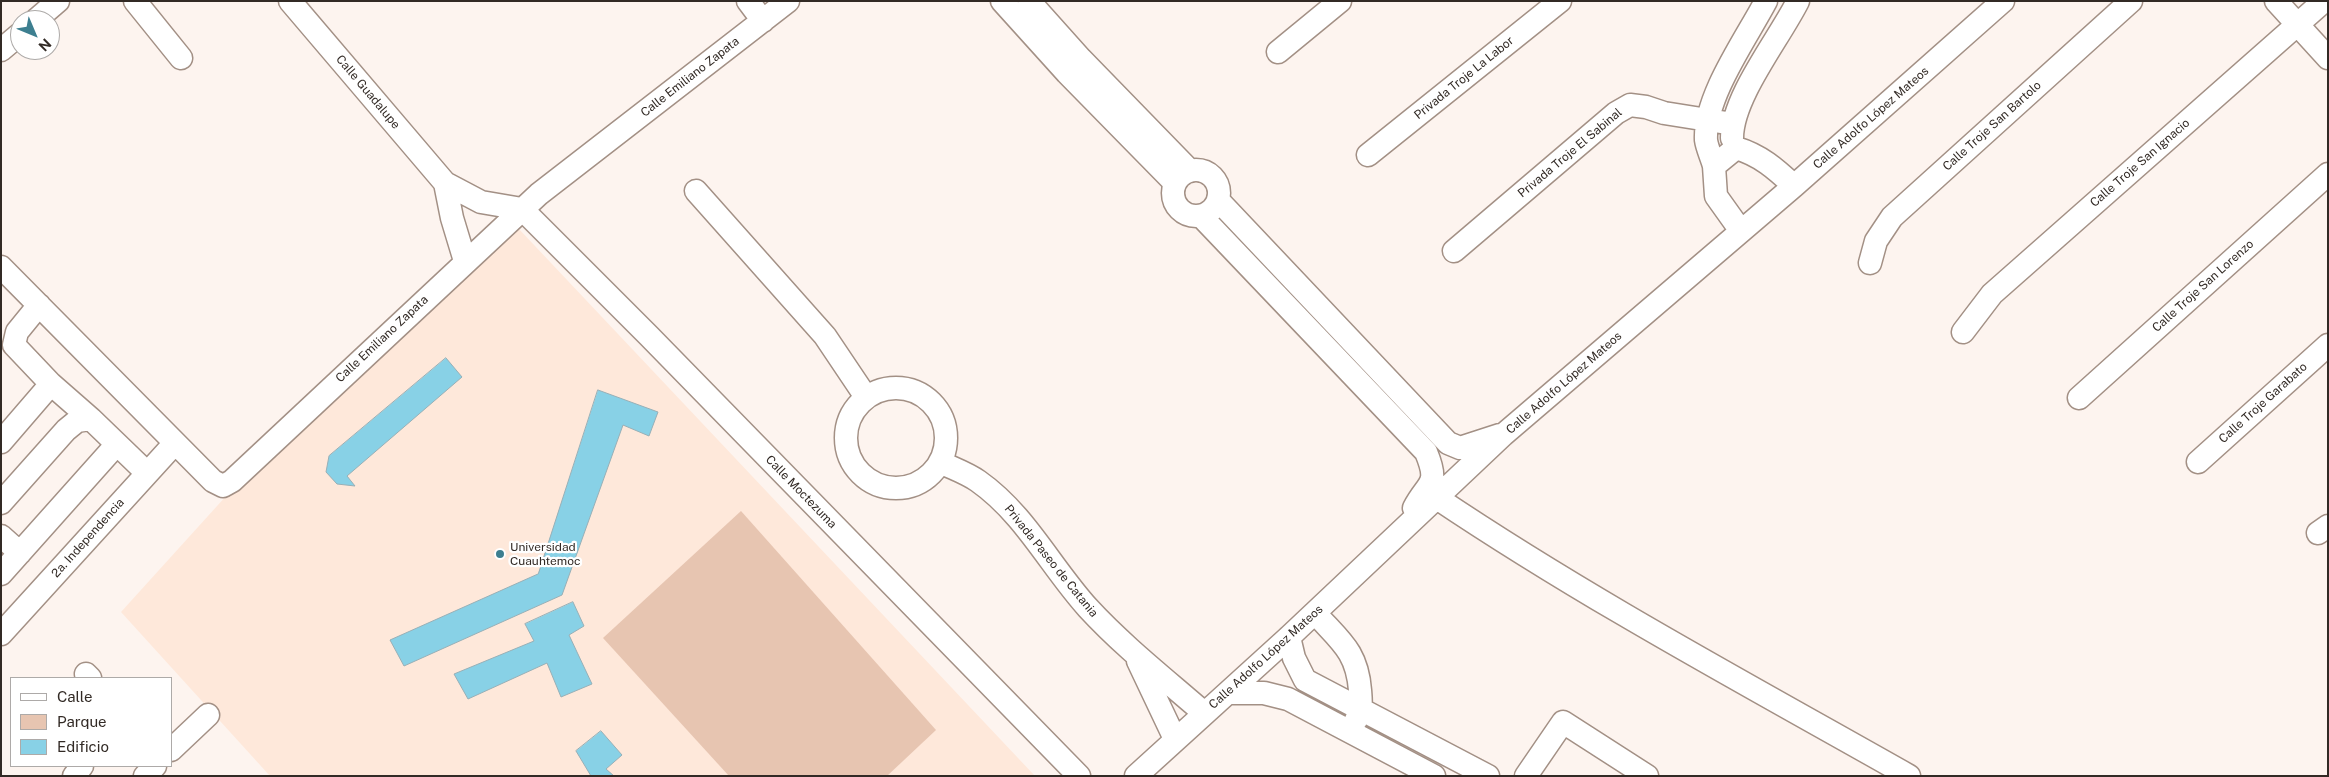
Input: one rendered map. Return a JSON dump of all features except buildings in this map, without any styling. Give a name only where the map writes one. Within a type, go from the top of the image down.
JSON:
[{"type":"street","points":[[48,10],[58,1]]},
{"type":"street","points":[[136,1],[180,58]]},
{"type":"street","name":"Calle Guadalupe","points":[[290,1],[445,183],[481,202],[522,209]]},
{"type":"street","points":[[748,1],[763,21]]},
{"type":"street","name":"Calle Emiliano Zapata","points":[[1,267],[213,481],[222,486],[232,481],[522,209],[788,1]]},
{"type":"street","points":[[1002,1],[1074,66],[1183,177]]},
{"type":"street","points":[[1029,1],[1074,66]]},
{"type":"street","points":[[1278,52],[1340,1]]},
{"type":"street","name":"Privada Troje La Labor","points":[[1368,155],[1560,1]]},
{"type":"street","points":[[1741,231],[1716,196],[1714,166],[1706,141],[1708,121],[1720,84],[1766,1]]},
{"type":"street","points":[[1736,148],[1732,137],[1733,124],[1744,94],[1798,1]]},
{"type":"street","name":"Calle Adolfo López Mateos","points":[[1136,776],[1315,613],[1503,435],[1794,186],[2003,1]]},
{"type":"street","name":"Calle Troje San Bartolo","points":[[1870,263],[1876,241],[1892,217],[2131,1]]},
{"type":"street","points":[[2276,1],[2328,58]]},
{"type":"street","name":"Calle Troje San Ignacio","points":[[1963,332],[1992,294],[2298,24],[2319,8]]},
{"type":"street","name":"Privada Troje El Sabinal","points":[[1454,251],[1616,113],[1630,105],[1708,121],[1733,124]]},
{"type":"street","points":[[1714,166],[1736,148]]},
{"type":"street","points":[[1736,148],[1753,153],[1777,170],[1794,186]]},
{"type":"street","points":[[1204,172],[1215,180],[1219,193],[1218,200],[1208,212],[1201,216],[1187,214],[1180,210],[1173,198],[1183,177],[1204,172]]},
{"type":"street","name":"Calle Troje San Lorenzo","points":[[2079,398],[2328,174]]},
{"type":"street","name":"Calle Guadalupe","points":[[445,183],[452,218],[465,261]]},
{"type":"street","points":[[696,191],[825,336],[866,397]]},
{"type":"street","points":[[1218,200],[1448,443],[1460,448],[1503,435]]},
{"type":"street","name":"Calle Moctezuma","points":[[522,209],[1067,771]]},
{"type":"street","points":[[1201,216],[1426,452],[1433,470],[1429,488],[1415,505],[1408,525]]},
{"type":"street","points":[[39,305],[17,332],[8,352],[51,384],[91,419],[147,473]]},
{"type":"street","points":[[1305,325],[1322,310]]},
{"type":"street","name":"Calle Troje Garabato","points":[[2198,462],[2328,345]]},
{"type":"street","points":[[1,442],[51,384]]},
{"type":"street","points":[[898,387],[915,391],[930,400],[940,413],[946,429],[946,446],[940,462],[930,475],[917,484],[901,488],[885,488],[870,482],[858,471],[849,458],[846,442],[847,425],[854,409],[866,397],[882,389],[898,387]]},
{"type":"street","points":[[1,503],[66,430],[77,421],[91,419]]},
{"type":"street","name":"2a. Independencia","points":[[1,634],[175,442]]},
{"type":"street","points":[[1,574],[117,444]]},
{"type":"street","name":"Privada Paseo de Catania","points":[[940,462],[977,480],[1011,509],[1071,590],[1097,618],[1204,713]]},
{"type":"street","points":[[1437,498],[1508,545],[1605,605],[1909,776]]},
{"type":"street","points":[[1,536],[20,553]]},
{"type":"street","points":[[1315,613],[1351,653],[1358,669],[1361,710],[1349,732]]},
{"type":"street","points":[[1289,637],[1294,658],[1305,680],[1488,776]]},
{"type":"street","name":"Privada Paseo de Catania","points":[[1133,651],[1175,739]]},
{"type":"street","points":[[1229,692],[1264,693],[1288,699],[1434,776]]},
{"type":"street","points":[[172,749],[208,715]]},
{"type":"street","points":[[1526,776],[1562,722],[1647,776]]},
{"type":"street","points":[[144,776],[154,767]]},
{"type":"shaded area","name":"Universidad Cuauhtemoc","points":[[518,228],[1035,776],[270,776],[121,612],[227,495]]},
{"type":"green space","points":[[741,511],[936,730],[887,776],[729,776],[603,638]]},
{"type":"place","name":"Universidad Cuauhtemoc","points":[[500,554]]}]
